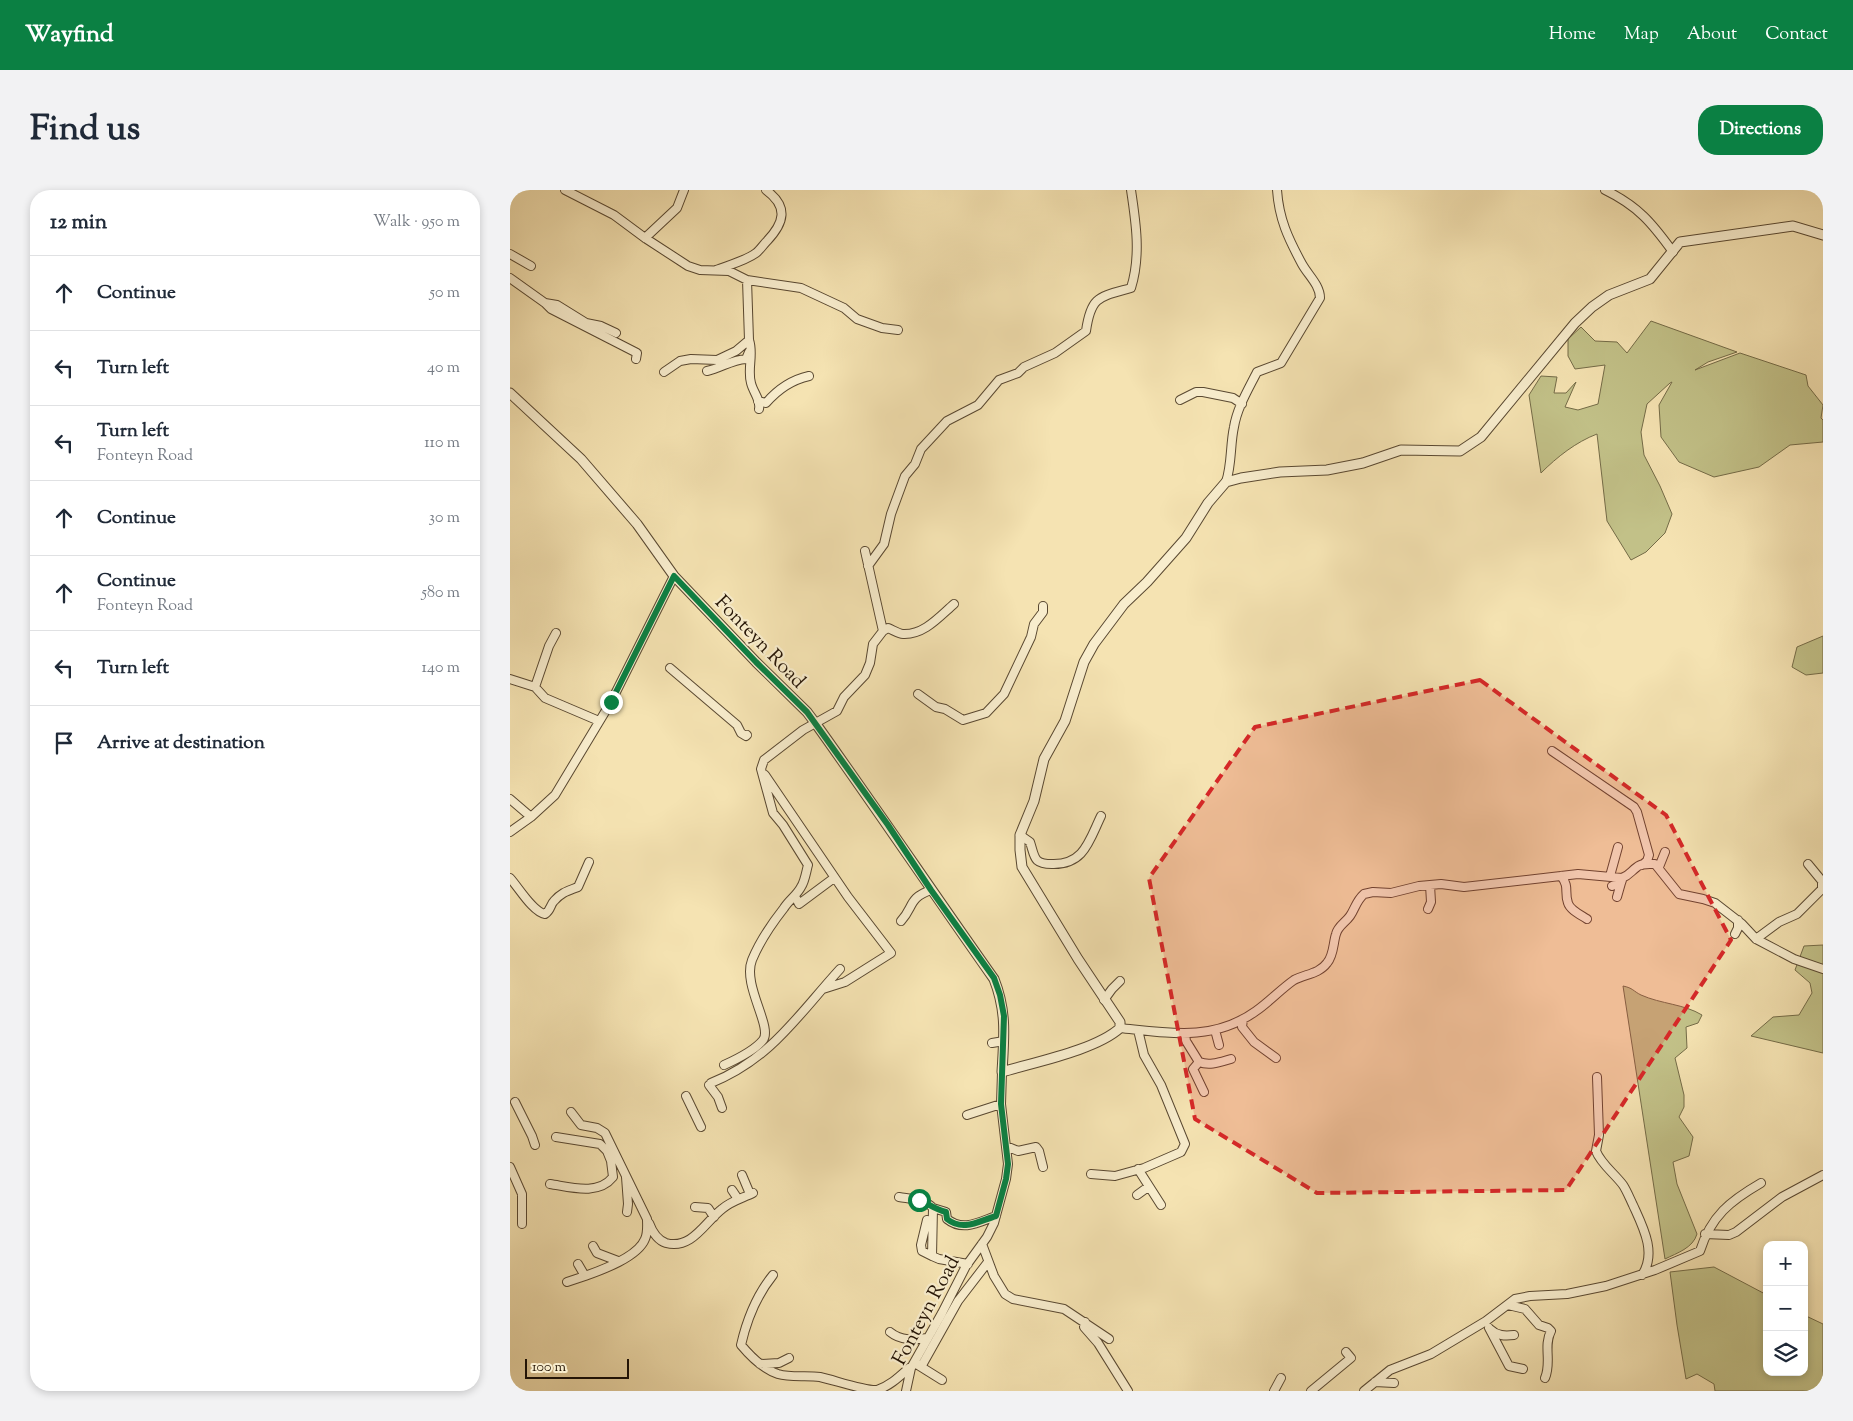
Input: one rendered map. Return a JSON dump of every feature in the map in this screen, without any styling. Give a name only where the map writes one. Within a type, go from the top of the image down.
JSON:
[{"type":"street","points":[[565,190],[614,215],[688,266],[700,270],[729,271],[747,280],[801,288],[844,308],[857,318],[882,328],[898,330]]},
{"type":"street","points":[[645,238],[676,208],[684,190]]},
{"type":"street","points":[[715,271],[755,253],[778,230],[783,216],[774,195],[766,190]]},
{"type":"street","points":[[868,566],[884,544],[891,514],[905,476],[915,464],[921,448],[947,421],[978,405],[999,380],[1018,373],[1024,367],[1055,353],[1086,331],[1089,312],[1095,302],[1111,293],[1131,288],[1135,275],[1137,232],[1131,190]]},
{"type":"street","points":[[1002,1072],[1084,1048],[1112,1036],[1120,1028],[1120,1022],[1072,951],[1022,867],[1020,835],[1034,801],[1044,759],[1065,721],[1084,662],[1094,644],[1124,604],[1186,538],[1208,502],[1226,482],[1230,465],[1233,429],[1237,414],[1257,372],[1281,363],[1318,304],[1320,291],[1287,236],[1279,210],[1277,190]]},
{"type":"street","points":[[1605,190],[1623,199],[1651,222],[1673,252]]},
{"type":"street","points":[[1226,482],[1280,472],[1327,470],[1363,463],[1401,450],[1460,451],[1481,437],[1575,323],[1592,307],[1609,295],[1650,279],[1680,242],[1793,226],[1823,235]]},
{"type":"street","points":[[510,254],[531,266]]},
{"type":"street","points":[[510,278],[551,309],[637,353],[636,359]]},
{"type":"street","points":[[707,371],[716,369],[725,363],[746,359],[750,352],[747,280]]},
{"type":"street","points":[[545,303],[557,305],[586,323],[601,326],[616,333]]},
{"type":"street","points":[[664,372],[680,361],[691,359],[717,360],[736,351],[750,340]]},
{"type":"street","points":[[750,340],[753,349],[750,368],[751,384],[759,405],[766,403],[794,379],[808,376]]},
{"type":"street","points":[[1180,400],[1196,392],[1203,392],[1233,398],[1242,404]]},
{"type":"street","name":"Fonteyn Road","points":[[510,394],[581,459],[637,524],[674,576],[756,662],[807,712],[994,978],[1004,1016],[1001,1104],[1008,1164],[1006,1179],[996,1216],[987,1237],[968,1264],[927,1338],[915,1366],[911,1368],[906,1391]]},
{"type":"street","points":[[865,552],[883,631]]},
{"type":"street","points":[[510,832],[531,817],[555,794],[611,702],[674,576]]},
{"type":"street","points":[[724,1065],[737,1059],[764,1039],[766,1031],[756,1003],[749,974],[751,962],[757,949],[784,907],[796,896],[802,885],[808,865],[783,825],[773,813],[761,769],[764,760],[804,730],[837,711],[844,697],[865,675],[870,663],[873,644],[883,631],[888,628],[903,634],[918,633],[954,604]]},
{"type":"street","points":[[918,694],[936,707],[945,709],[963,720],[986,713],[1004,694],[1031,637],[1034,624],[1042,612],[1043,606]]},
{"type":"street","points":[[536,687],[549,646],[556,633]]},
{"type":"street","points":[[670,668],[737,725],[741,733],[746,736],[747,734]]},
{"type":"street","points":[[510,679],[536,687],[545,698],[599,721]]},
{"type":"street","points":[[1552,751],[1634,807],[1648,855],[1647,861],[1642,865]]},
{"type":"street","points":[[761,769],[834,878],[891,954],[845,982],[823,989]]},
{"type":"street","points":[[510,799],[531,817]]},
{"type":"street","points":[[1020,835],[1030,842],[1036,860],[1044,864],[1063,865],[1073,861],[1086,849],[1101,816]]},
{"type":"street","points":[[1610,876],[1618,847]]},
{"type":"street","points":[[1659,867],[1665,852]]},
{"type":"street","points":[[510,878],[533,907],[538,912],[545,914],[553,902],[568,888],[578,887],[589,862]]},
{"type":"street","points":[[1612,886],[1629,875],[1637,866],[1655,864],[1679,894],[1715,903],[1738,920],[1756,939],[1794,959],[1823,969]]},
{"type":"street","points":[[1756,939],[1779,922],[1797,914],[1823,888],[1822,881],[1808,864]]},
{"type":"street","points":[[1816,874],[1823,868]]},
{"type":"street","points":[[1120,1028],[1185,1034],[1215,1030],[1254,1012],[1295,980],[1318,971],[1327,964],[1331,957],[1336,933],[1340,926],[1350,917],[1359,898],[1364,894],[1373,892],[1391,893],[1419,886],[1441,884],[1464,887],[1578,874],[1610,876],[1622,880]]},
{"type":"street","points":[[1561,876],[1566,882],[1568,904],[1587,919]]},
{"type":"street","points":[[796,896],[799,904],[834,878]]},
{"type":"street","points":[[1618,897],[1622,880]]},
{"type":"street","points":[[1428,909],[1432,902],[1430,885]]},
{"type":"street","points":[[901,921],[913,900],[931,890]]},
{"type":"street","points":[[1735,934],[1738,928],[1738,920]]},
{"type":"street","points":[[722,1108],[710,1084],[738,1071],[765,1051],[799,1018],[840,969]]},
{"type":"street","points":[[1104,1000],[1120,981]]},
{"type":"street","points":[[1243,1018],[1242,1027],[1254,1042],[1276,1058]]},
{"type":"street","points":[[1090,1174],[1114,1176],[1138,1169],[1181,1152],[1185,1144],[1161,1085],[1144,1055],[1138,1030]]},
{"type":"street","points":[[1215,1030],[1219,1045]]},
{"type":"street","points":[[1185,1034],[1186,1041],[1199,1062],[1204,1064],[1217,1063],[1231,1059]]},
{"type":"street","points":[[992,1043],[1004,1040]]},
{"type":"street","points":[[1199,1062],[1193,1069],[1204,1092]]},
{"type":"street","points":[[1597,1076],[1599,1127],[1596,1151],[1623,1186],[1643,1224],[1649,1256],[1647,1267],[1642,1275]]},
{"type":"street","points":[[686,1096],[702,1127]]},
{"type":"street","points":[[515,1102],[532,1136],[534,1145]]},
{"type":"street","points":[[968,1115],[1001,1104]]},
{"type":"street","points":[[571,1112],[581,1125],[597,1128],[605,1133],[651,1228],[662,1242],[682,1244],[690,1240],[722,1209],[752,1193],[742,1175]]},
{"type":"street","points":[[550,1184],[578,1190],[600,1186],[609,1182],[613,1177],[611,1161],[607,1151],[600,1144],[556,1137]]},
{"type":"street","points":[[1006,1146],[1018,1151],[1036,1147],[1040,1151],[1043,1166]]},
{"type":"street","points":[[510,1167],[522,1194],[522,1224]]},
{"type":"street","points":[[1138,1169],[1160,1205]]},
{"type":"street","points":[[625,1172],[627,1212]]},
{"type":"street","points":[[1706,1234],[1730,1235],[1736,1232],[1782,1197],[1823,1175]]},
{"type":"street","points":[[1366,1391],[1390,1370],[1432,1354],[1486,1325],[1516,1299],[1530,1296],[1567,1294],[1606,1286],[1642,1275],[1700,1251],[1706,1234],[1728,1204],[1761,1183]]},
{"type":"street","points":[[1137,1195],[1148,1187]]},
{"type":"street","points":[[732,1190],[738,1200]]},
{"type":"street","points":[[899,1196],[919,1200],[929,1204],[932,1208],[946,1212],[947,1219],[959,1226],[972,1226],[980,1221],[996,1216]]},
{"type":"street","points":[[695,1207],[708,1208],[714,1217]]},
{"type":"street","points":[[932,1208],[932,1256]]},
{"type":"street","points":[[567,1282],[618,1262],[639,1249],[645,1240],[647,1219]]},
{"type":"street","points":[[927,1220],[921,1245],[922,1251],[939,1259],[968,1264]]},
{"type":"street","points":[[982,1244],[994,1276],[1005,1294],[1013,1299],[1064,1309],[1109,1339]]},
{"type":"street","points":[[593,1246],[596,1253],[618,1262]]},
{"type":"street","points":[[773,1275],[756,1299],[741,1345],[760,1364],[779,1374],[822,1378],[876,1390],[895,1381],[915,1366],[958,1301],[988,1262]]},
{"type":"street","points":[[578,1264],[585,1276]]},
{"type":"street","points":[[1508,1305],[1525,1309],[1539,1325],[1551,1331],[1548,1336],[1547,1351],[1549,1368],[1545,1378]]},
{"type":"street","points":[[1085,1322],[1084,1327],[1098,1343],[1128,1391]]},
{"type":"street","points":[[1486,1325],[1494,1333],[1502,1336],[1514,1335]]},
{"type":"street","points":[[1486,1325],[1509,1366],[1523,1369]]},
{"type":"street","points":[[890,1332],[905,1340],[927,1338]]},
{"type":"street","points":[[1311,1391],[1351,1358],[1346,1352]]},
{"type":"street","points":[[760,1364],[779,1363],[789,1358]]},
{"type":"street","points":[[915,1366],[942,1380]]},
{"type":"street","points":[[1274,1391],[1281,1378]]},
{"type":"street","points":[[1375,1382],[1394,1383]]},
{"type":"highlighted area","points":[[1480,680],[1666,815],[1731,940],[1566,1190],[1317,1193],[1195,1119],[1149,878],[1255,727]]},
{"type":"shaded area","points":[[1651,321],[1737,352],[1708,362],[1695,370],[1740,353],[1806,375],[1808,386],[1823,405],[1821,418],[1823,420],[1823,442],[1790,445],[1759,467],[1714,477],[1679,462],[1661,437],[1659,405],[1672,382],[1670,383],[1647,404],[1641,432],[1644,455],[1672,514],[1665,533],[1646,552],[1631,560],[1607,521],[1597,434],[1567,450],[1541,473],[1529,395],[1541,376],[1557,377],[1554,393],[1566,393],[1576,382],[1565,407],[1578,410],[1598,404],[1605,365],[1575,369],[1568,356],[1568,339],[1581,327],[1595,341],[1617,342],[1627,353]]},
{"type":"shaded area","points":[[1823,636],[1823,673],[1806,675],[1792,667],[1797,647]]},
{"type":"shaded area","points":[[1823,945],[1823,1053],[1751,1036],[1773,1017],[1799,1015],[1812,993],[1810,983],[1795,970],[1804,946]]},
{"type":"shaded area","points":[[1623,986],[1649,998],[1688,1008],[1702,1015],[1698,1023],[1686,1027],[1687,1048],[1675,1058],[1684,1095],[1684,1107],[1679,1117],[1693,1137],[1689,1156],[1673,1162],[1677,1184],[1697,1234],[1692,1243],[1665,1259]]},
{"type":"shaded area","points":[[1714,1267],[1763,1293],[1763,1376],[1808,1376],[1808,1317],[1823,1324],[1823,1391],[1715,1391],[1714,1384],[1697,1374],[1686,1379],[1670,1272]]},
{"type":"route","points":[[611,702],[674,576],[756,662],[807,712],[994,978],[1004,1016],[1001,1104],[1008,1164],[996,1216],[980,1221],[972,1226],[959,1226],[947,1219],[946,1212],[932,1208],[929,1204],[919,1200]]}]
